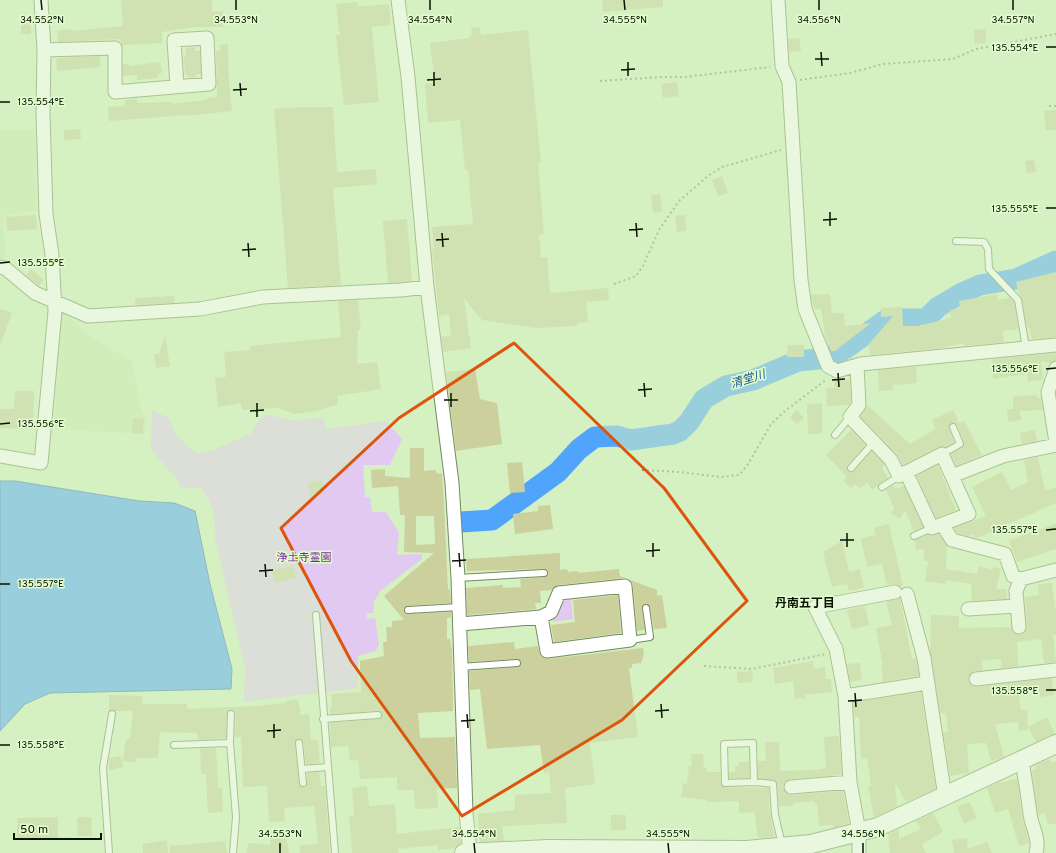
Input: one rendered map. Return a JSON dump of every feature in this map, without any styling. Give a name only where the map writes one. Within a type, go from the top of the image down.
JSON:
[{"type":"street","points":[[0,456],[41,462],[55,311],[52,255],[46,214],[43,114],[44,50],[40,0]]},
{"type":"street","points":[[398,0],[408,84],[427,287],[452,483],[460,624],[460,667],[467,853],[548,849],[747,850],[811,844],[878,827],[945,798],[1056,744]]},
{"type":"street","points":[[778,0],[782,66],[789,82],[801,280],[805,309],[819,348],[832,369],[857,365],[1056,345]]},
{"type":"street","points":[[44,50],[114,48],[116,92],[177,86]]},
{"type":"street","points":[[0,267],[5,268],[36,294],[54,303],[88,316],[200,310],[263,298],[401,290],[427,287]]},
{"type":"street","points":[[857,365],[859,404],[850,417],[891,460],[937,526],[952,540],[1005,554],[1013,576],[1021,579],[1056,570]]},
{"type":"street","points":[[952,476],[1003,456],[1056,444],[1048,392],[1056,368]]},
{"type":"street","points":[[902,474],[942,454],[969,514],[937,526]]},
{"type":"street","points":[[1019,627],[1016,592],[1021,579]]},
{"type":"street","points":[[460,624],[541,617],[551,612],[559,593],[625,586],[630,640],[547,651],[541,617]]},
{"type":"street","points":[[860,853],[859,832],[850,782],[845,696],[836,652],[815,606],[901,593],[924,658],[945,798]]},
{"type":"street","points":[[968,609],[1017,606]]},
{"type":"street","points":[[976,679],[1056,670]]},
{"type":"street","points":[[845,696],[927,683]]},
{"type":"street","points":[[1022,761],[1030,800],[1030,815],[1037,836],[1038,846],[1036,853]]},
{"type":"street","points":[[791,787],[850,782]]},
{"type":"lane","points":[[956,241],[984,242],[988,249],[989,269],[1018,300],[1026,348]]},
{"type":"lane","points":[[835,436],[850,417]]},
{"type":"lane","points":[[942,454],[960,444],[952,427]]},
{"type":"lane","points":[[851,468],[874,442]]},
{"type":"lane","points":[[882,487],[902,474]]},
{"type":"lane","points":[[914,536],[937,526]]},
{"type":"lane","points":[[458,578],[544,573]]},
{"type":"lane","points":[[408,610],[459,607]]},
{"type":"lane","points":[[630,640],[650,637],[646,608]]},
{"type":"lane","points":[[316,615],[335,853]]},
{"type":"lane","points":[[460,667],[517,662]]},
{"type":"lane","points":[[109,853],[103,768],[112,714]]},
{"type":"lane","points":[[232,714],[230,743],[236,817],[233,853]]},
{"type":"lane","points":[[324,719],[378,715]]},
{"type":"lane","points":[[174,745],[230,743]]},
{"type":"lane","points":[[300,743],[303,783]]},
{"type":"lane","points":[[754,782],[753,743],[724,744],[725,783],[754,782],[773,784],[775,815],[782,847]]},
{"type":"lane","points":[[302,769],[328,767]]},
{"type":"path","points":[[789,82],[850,72],[883,64],[953,59],[976,49],[1056,34]]},
{"type":"path","points":[[600,81],[685,77],[753,68],[782,66]]},
{"type":"path","points":[[1049,106],[1056,106]]},
{"type":"path","points":[[614,284],[636,276],[643,266],[660,230],[679,201],[708,176],[722,167],[793,146]]},
{"type":"path","points":[[642,470],[679,472],[721,477],[739,475],[747,466],[772,424],[832,369]]},
{"type":"path","points":[[704,666],[752,669],[836,652]]},
{"type":"highlighted area","points":[[514,343],[664,488],[747,601],[622,720],[462,816],[351,661],[281,528],[399,418]]},
{"type":"shaded area","points":[[35,129],[37,211],[4,215],[5,262],[0,261],[0,131]]},
{"type":"shaded area","points":[[62,310],[90,337],[132,361],[140,407],[146,418],[144,434],[55,429],[56,344]]},
{"type":"green space","name":"浄土寺霊園","points":[[152,411],[168,417],[176,435],[197,454],[213,450],[250,434],[260,419],[268,415],[292,420],[324,418],[326,429],[386,421],[402,439],[390,465],[363,465],[365,497],[370,498],[372,512],[386,512],[399,533],[397,555],[422,554],[422,559],[380,591],[374,602],[373,613],[367,613],[367,619],[375,618],[379,645],[375,651],[358,656],[358,688],[244,702],[245,668],[215,539],[215,525],[211,505],[200,488],[181,487],[176,478],[151,450]]},
{"type":"green space","points":[[571,599],[573,619],[553,622],[559,606],[563,601]]},
{"type":"water","points":[[0,481],[15,481],[139,501],[174,503],[195,511],[210,584],[232,669],[231,689],[50,693],[25,704],[0,731]]},
{"type":"building","points":[[121,0],[212,0],[212,12],[223,11],[224,27],[194,27],[162,32],[162,43],[122,45],[121,39],[58,42],[57,31],[72,29],[73,31],[123,26]]},
{"type":"building","points":[[602,0],[663,0],[663,7],[603,12]]},
{"type":"building","points":[[357,2],[358,7],[389,4],[391,25],[372,27],[379,102],[344,105],[336,35],[340,35],[336,4]]},
{"type":"building","points":[[21,20],[31,20],[31,34],[21,34]]},
{"type":"building","points":[[480,27],[481,35],[528,30],[541,163],[538,163],[544,234],[539,235],[541,257],[547,257],[550,293],[608,288],[609,300],[586,302],[588,322],[577,323],[577,326],[536,328],[482,320],[464,298],[471,348],[443,352],[441,337],[451,335],[449,314],[439,316],[432,249],[434,249],[432,227],[473,224],[468,170],[465,170],[460,120],[428,123],[425,84],[435,83],[430,43],[470,38],[472,35],[471,28]]},
{"type":"building","points":[[986,29],[986,43],[975,44],[974,30]]},
{"type":"building","points":[[799,38],[801,51],[789,52],[788,39]]},
{"type":"building","points":[[228,44],[229,84],[232,111],[187,116],[109,121],[108,107],[125,106],[125,100],[137,99],[137,103],[172,102],[172,104],[207,100],[207,98],[217,97],[216,51],[220,51],[219,45]]},
{"type":"building","points":[[195,47],[195,51],[200,51],[201,74],[196,74],[196,77],[188,77],[188,75],[185,75],[184,56],[186,56],[186,48]]},
{"type":"building","points":[[100,56],[100,67],[57,71],[56,59]]},
{"type":"building","points":[[160,62],[162,73],[157,74],[158,78],[137,80],[137,75],[123,76],[123,64],[129,63],[129,66]]},
{"type":"building","points":[[677,82],[679,96],[663,98],[661,84]]},
{"type":"building","points":[[333,107],[337,172],[376,169],[377,184],[333,188],[341,285],[288,288],[274,109]]},
{"type":"building","points":[[1056,110],[1056,130],[1046,130],[1044,111]]},
{"type":"building","points":[[80,129],[81,139],[64,140],[64,130]]},
{"type":"building","points":[[1034,160],[1036,172],[1027,173],[1025,161]]},
{"type":"building","points":[[722,176],[728,193],[718,196],[712,180]]},
{"type":"building","points":[[660,194],[662,212],[653,213],[651,195]]},
{"type":"building","points":[[36,215],[37,229],[7,231],[6,217]]},
{"type":"building","points":[[685,215],[686,231],[677,232],[675,216]]},
{"type":"building","points":[[407,219],[412,281],[388,283],[383,221]]},
{"type":"building","points":[[31,269],[44,280],[39,286],[26,275]]},
{"type":"building","points":[[1056,272],[1056,337],[1032,339],[1029,327],[1027,327],[1022,299],[1016,282]]},
{"type":"building","points":[[830,294],[832,313],[844,313],[845,326],[871,323],[835,351],[831,351],[825,336],[821,309],[814,309],[811,295]]},
{"type":"building","points":[[997,294],[998,300],[1010,298],[1014,302],[1018,329],[1002,331],[1004,342],[964,346],[964,343],[941,348],[870,355],[869,344],[893,316],[881,317],[881,308],[902,307],[903,326],[917,326],[951,318],[950,310],[960,308],[959,301]]},
{"type":"building","points":[[174,296],[174,303],[135,305],[135,298]]},
{"type":"building","points":[[358,300],[361,330],[358,330],[357,364],[377,362],[381,389],[337,396],[338,404],[317,411],[295,414],[278,408],[242,410],[241,403],[218,407],[215,378],[226,377],[224,352],[251,350],[250,346],[341,337],[338,301]]},
{"type":"building","points":[[0,309],[12,313],[1,343],[0,343]]},
{"type":"building","points":[[165,336],[170,366],[156,368],[154,354],[159,354]]},
{"type":"building","points":[[788,345],[804,345],[804,357],[787,357]]},
{"type":"building","points":[[1056,353],[1056,360],[1050,363],[1041,361],[1043,380],[1028,381],[1027,374],[993,379],[992,359]]},
{"type":"building","points":[[916,367],[917,383],[893,385],[893,390],[879,391],[878,370]]},
{"type":"building","points":[[475,369],[480,399],[497,403],[502,444],[456,451],[446,372]]},
{"type":"building","points":[[850,380],[851,403],[849,405],[827,406],[826,388],[835,388],[834,381]]},
{"type":"building","points":[[15,391],[34,391],[33,429],[0,428],[0,409],[14,409]]},
{"type":"building","points":[[1037,395],[1037,398],[1041,398],[1043,410],[1020,411],[1021,420],[1008,422],[1007,409],[1013,409],[1013,396]]},
{"type":"building","points":[[822,403],[822,433],[808,434],[807,404]]},
{"type":"building","points":[[867,405],[910,444],[936,429],[932,420],[953,410],[959,423],[964,421],[982,455],[956,466],[951,454],[962,448],[964,444],[957,425],[953,423],[949,427],[954,442],[945,447],[938,447],[902,465],[897,454],[860,416]]},
{"type":"building","points":[[797,410],[804,418],[797,424],[790,417]]},
{"type":"building","points":[[133,418],[144,419],[142,434],[132,433]]},
{"type":"building","points":[[851,430],[865,445],[847,465],[848,471],[854,471],[872,451],[885,465],[882,468],[888,478],[872,490],[867,482],[860,489],[855,484],[851,488],[843,481],[847,477],[826,455]]},
{"type":"building","points":[[1035,430],[1037,441],[1022,444],[1020,433]]},
{"type":"building","points":[[410,448],[424,448],[424,471],[436,470],[437,474],[442,473],[448,590],[450,589],[451,603],[408,606],[404,610],[404,613],[451,612],[451,617],[447,618],[447,639],[450,639],[452,647],[453,711],[418,713],[420,738],[455,737],[457,788],[437,789],[438,808],[415,809],[414,790],[397,790],[397,777],[360,779],[358,760],[350,761],[348,746],[331,747],[330,723],[378,719],[382,717],[382,713],[378,711],[330,714],[330,707],[332,706],[331,694],[361,692],[360,661],[384,656],[383,642],[387,642],[386,627],[392,627],[392,621],[404,620],[384,596],[434,553],[404,552],[405,515],[400,515],[398,486],[372,488],[371,470],[385,469],[385,476],[410,478]],"holes":[[[416,516],[434,516],[435,544],[416,545]]]},
{"type":"building","points":[[1038,457],[1045,490],[1056,488],[1056,503],[977,538],[972,534],[968,536],[957,533],[954,528],[986,516],[972,487],[1002,472],[1011,490],[1028,482],[1024,460]]},
{"type":"building","points":[[522,462],[525,492],[510,493],[507,463]]},
{"type":"building","points":[[938,465],[956,510],[936,518],[917,476]]},
{"type":"building","points":[[322,481],[324,493],[310,495],[308,483]]},
{"type":"building","points":[[893,485],[895,489],[904,486],[923,527],[914,531],[905,510],[900,519],[891,513],[894,508],[886,490]]},
{"type":"building","points":[[550,505],[553,529],[515,534],[513,514],[538,511],[538,506]]},
{"type":"building","points":[[889,524],[903,586],[897,584],[887,585],[882,564],[867,567],[861,538],[876,535],[874,528]]},
{"type":"building","points":[[1056,524],[1056,549],[1017,562],[1009,540]]},
{"type":"building","points":[[939,534],[947,546],[946,569],[977,574],[979,566],[992,570],[993,567],[1001,569],[996,589],[1006,589],[1007,599],[972,601],[971,584],[946,580],[946,584],[925,581],[928,561],[924,561],[924,549],[916,550],[915,540],[928,535],[931,536]]},
{"type":"building","points":[[842,541],[849,572],[860,569],[864,588],[849,591],[847,584],[832,587],[823,552]]},
{"type":"building","points":[[560,553],[560,570],[567,569],[568,572],[578,571],[578,573],[619,569],[620,576],[625,578],[558,585],[552,590],[540,591],[541,603],[535,603],[536,609],[467,615],[466,588],[503,585],[503,588],[521,587],[520,579],[545,577],[548,570],[467,571],[466,559]]},
{"type":"building","points":[[293,566],[296,578],[275,583],[272,570]]},
{"type":"building","points":[[630,580],[657,590],[657,596],[662,595],[667,628],[654,629],[650,607],[646,604],[642,608],[645,630],[637,631],[633,585]]},
{"type":"building","points":[[1052,583],[1056,613],[1056,635],[1053,635],[1056,662],[1044,663],[1041,639],[1017,642],[1018,666],[1001,668],[1001,659],[982,660],[983,670],[972,672],[968,680],[970,684],[977,687],[1052,678],[1054,695],[1040,697],[1039,690],[1018,692],[1021,710],[1027,710],[1028,730],[1019,731],[1018,722],[995,724],[1004,757],[991,761],[986,743],[967,744],[969,773],[950,776],[943,733],[948,732],[946,713],[940,713],[930,651],[931,615],[959,616],[959,628],[1011,627],[1015,634],[1020,635],[1024,633],[1027,627],[1025,597],[1039,595],[1038,584]]},
{"type":"building","points":[[618,595],[621,633],[554,642],[551,625],[575,622],[573,600]]},
{"type":"building","points":[[900,598],[912,659],[916,658],[919,676],[883,682],[881,666],[883,666],[876,628],[892,625],[886,602]]},
{"type":"building","points":[[865,606],[869,625],[852,629],[847,610]]},
{"type":"building","points":[[514,642],[515,649],[538,646],[541,656],[548,659],[643,648],[644,654],[641,663],[632,664],[632,668],[629,668],[638,737],[590,743],[595,784],[565,788],[567,823],[502,826],[504,841],[480,842],[478,814],[515,810],[515,795],[551,793],[549,772],[544,773],[540,745],[487,749],[480,689],[470,690],[469,671],[517,667],[521,663],[520,660],[517,659],[469,662],[468,646]]},
{"type":"building","points":[[813,661],[814,669],[825,667],[826,679],[831,679],[832,692],[805,695],[806,698],[795,699],[793,681],[775,684],[773,668]]},
{"type":"building","points":[[860,663],[862,680],[850,682],[847,664]]},
{"type":"building","points":[[752,671],[753,682],[737,683],[737,672]]},
{"type":"building","points":[[921,692],[936,789],[906,802],[895,782],[897,807],[874,817],[868,786],[871,786],[867,758],[861,759],[859,717],[854,717],[853,703]]},
{"type":"building","points":[[109,695],[143,696],[142,704],[187,704],[187,709],[257,706],[286,703],[285,701],[298,699],[301,715],[309,714],[311,740],[318,740],[320,763],[306,764],[303,741],[299,739],[296,740],[295,743],[299,783],[301,787],[305,787],[307,783],[307,773],[319,772],[321,786],[325,786],[330,853],[300,853],[300,845],[318,844],[314,806],[284,808],[285,821],[269,822],[267,786],[243,787],[241,737],[235,738],[236,714],[234,710],[229,710],[227,713],[226,738],[199,740],[197,733],[160,732],[158,758],[137,758],[136,762],[123,761],[126,739],[130,739],[133,711],[109,711]]},
{"type":"building","points":[[1047,717],[1055,734],[1036,742],[1028,727]]},
{"type":"building","points":[[839,736],[842,775],[790,779],[784,783],[783,788],[787,794],[792,795],[843,791],[849,823],[833,828],[833,825],[819,826],[817,804],[815,804],[814,801],[793,803],[793,806],[779,806],[777,781],[758,778],[758,761],[766,761],[765,742],[779,742],[780,771],[815,770],[826,768],[824,737]]},
{"type":"building","points":[[216,748],[218,788],[222,788],[223,812],[208,813],[206,774],[201,774],[200,749]]},
{"type":"building","points":[[691,754],[703,754],[704,768],[707,768],[706,772],[720,772],[721,784],[723,787],[769,788],[769,806],[774,837],[758,838],[754,812],[739,813],[739,801],[707,802],[707,800],[681,797],[683,783],[687,784],[689,766],[692,767]]},
{"type":"building","points":[[121,756],[123,767],[109,770],[109,758]]},
{"type":"building","points":[[1049,759],[1051,763],[1056,761],[1056,823],[1048,825],[1045,813],[1038,815],[1032,770],[1036,769],[1035,766]]},
{"type":"building","points":[[739,762],[749,762],[749,778],[729,778],[729,772],[735,772],[735,766],[739,766]]},
{"type":"building","points":[[1017,778],[1022,816],[1029,843],[1019,846],[1008,809],[995,813],[987,788],[1000,782],[1001,783]]},
{"type":"building","points":[[367,786],[369,806],[395,804],[397,834],[459,827],[461,843],[455,848],[438,850],[438,845],[398,849],[398,853],[352,853],[349,816],[354,816],[352,788]]},
{"type":"building","points":[[970,802],[977,818],[964,824],[957,807]]},
{"type":"building","points":[[933,813],[943,832],[922,844],[926,853],[890,853],[888,834],[899,829],[899,839],[921,829],[916,821]]},
{"type":"building","points":[[611,815],[626,815],[626,830],[611,830]]},
{"type":"building","points":[[58,817],[58,838],[17,839],[17,818]]},
{"type":"building","points":[[77,817],[91,817],[92,836],[78,836]]},
{"type":"building","points":[[286,835],[289,853],[247,853],[248,843],[270,845],[270,836]]},
{"type":"building","points":[[967,838],[968,849],[987,842],[992,853],[954,853],[952,840]]},
{"type":"building","points":[[167,840],[168,853],[143,853],[143,844]]},
{"type":"building","points":[[225,841],[227,853],[170,853],[170,846]]},
{"type":"waterway","name":"清堂川","points":[[461,522],[492,520],[558,472],[579,449],[595,437],[617,436],[631,440],[673,434],[680,431],[689,422],[704,399],[726,386],[753,380],[798,361],[828,358],[845,349],[887,319],[926,319],[938,307],[962,293],[980,285],[1016,279],[1056,261]]},
{"type":"district","name":"丹南五丁目","points":[[805,604]]}]
